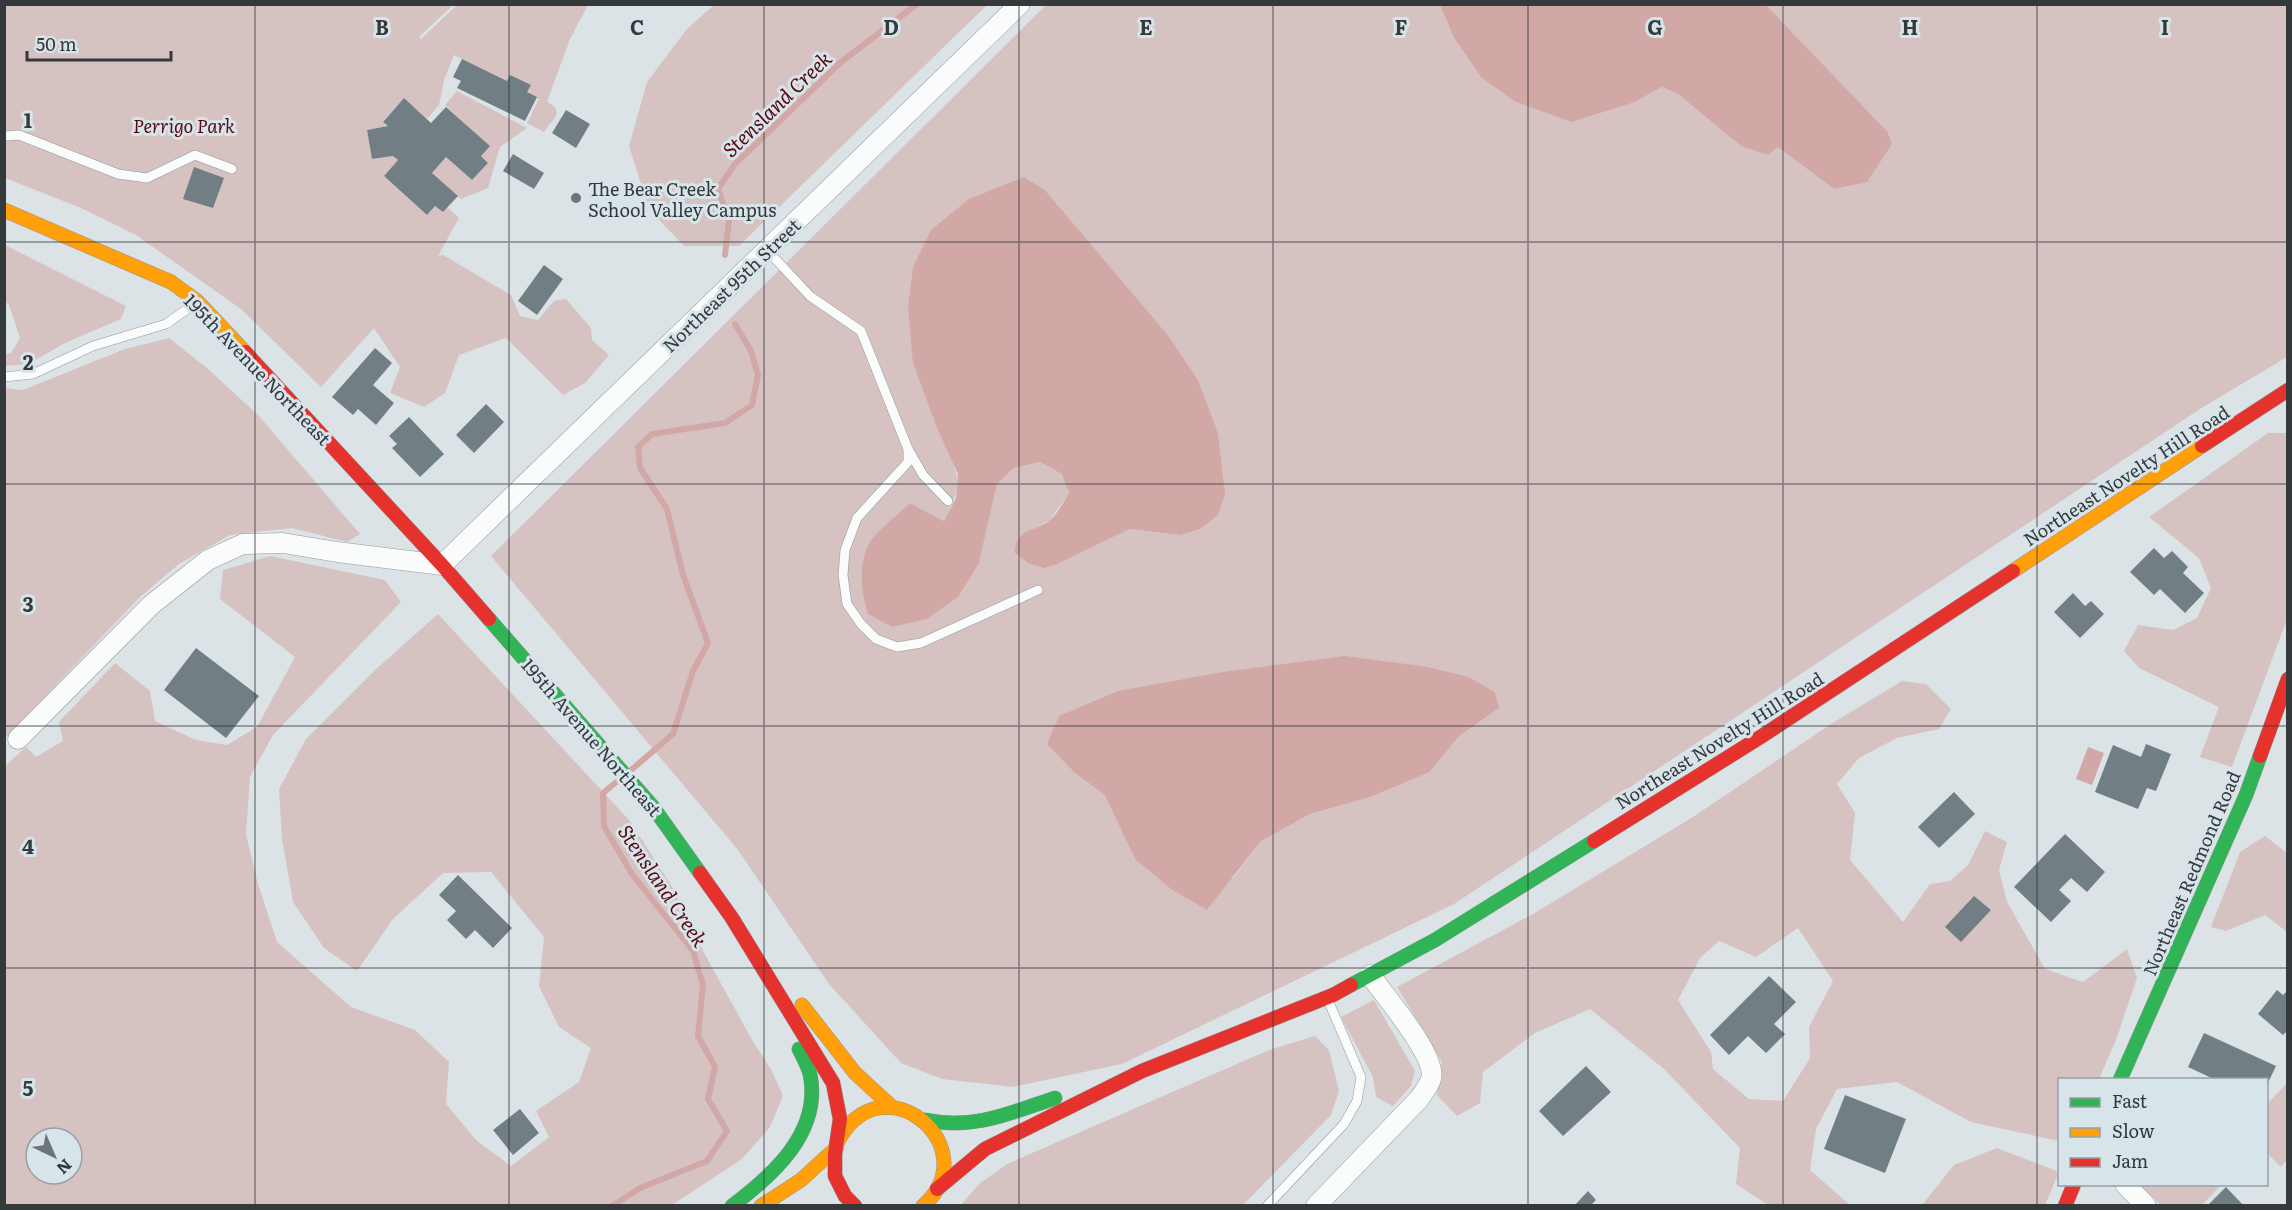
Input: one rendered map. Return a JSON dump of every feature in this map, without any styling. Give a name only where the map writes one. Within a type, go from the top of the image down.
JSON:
[{"type":"street","name":"Northeast 95th Street","points":[[442,565],[1020,4]]},
{"type":"street","name":"195th Avenue Northeast","points":[[4,210],[171,282],[198,301],[442,565],[597,742],[653,807],[732,918]]},
{"type":"street","name":"Northeast Novelty Hill Road","points":[[923,1206],[937,1190],[985,1149],[1142,1071],[1327,998],[1435,940],[1762,736],[2288,390]]},
{"type":"street","points":[[18,739],[151,605],[208,560],[243,544],[283,543],[442,565]]},
{"type":"street","name":"Northeast Redmond Road","points":[[2121,1078],[2243,803],[2288,679]]},
{"type":"street","points":[[732,918],[855,1073],[891,1106]]},
{"type":"street","points":[[732,918],[833,1083],[840,1118],[833,1158],[834,1174],[840,1189],[855,1206]]},
{"type":"street","points":[[732,918],[755,973],[810,1070],[812,1088],[812,1106],[807,1124],[797,1143],[775,1170],[732,1206]]},
{"type":"street","points":[[1316,1206],[1419,1099],[1431,1080],[1432,1067],[1424,1049],[1370,975]]},
{"type":"street","name":"Northeast Novelty Hill Road","points":[[891,1106],[909,1110],[926,1120],[943,1125],[977,1124],[1142,1071]]},
{"type":"street","points":[[761,1206],[797,1185],[820,1166],[836,1145],[845,1128],[858,1116],[873,1108],[891,1106]]},
{"type":"street","points":[[926,1120],[938,1135],[944,1153],[944,1172],[937,1190]]},
{"type":"street","points":[[2065,1206],[2074,1186]]},
{"type":"street","points":[[2126,1186],[2146,1206]]},
{"type":"lane","points":[[4,136],[19,135],[118,174],[147,178],[195,155],[232,169]]},
{"type":"lane","points":[[767,250],[810,296],[861,331],[908,449],[922,475],[948,501]]},
{"type":"lane","points":[[4,376],[33,374],[93,346],[166,324],[198,301]]},
{"type":"lane","points":[[908,449],[908,462],[857,518],[845,550],[843,575],[847,604],[861,624],[876,639],[897,647],[921,643],[1038,590]]},
{"type":"lane","points":[[1267,1206],[1344,1124],[1357,1101],[1361,1077],[1327,998]]},
{"type":"green space","points":[[715,4],[987,5],[739,246],[684,246],[649,209],[629,146],[647,82],[687,29]]},
{"type":"green space","name":"Perrigo Park","points":[[4,5],[453,5],[419,37],[421,39],[457,5],[588,5],[570,39],[547,102],[555,107],[557,113],[544,132],[527,123],[539,99],[527,92],[530,85],[507,81],[454,55],[444,80],[439,105],[427,119],[404,98],[383,121],[388,126],[367,130],[372,159],[393,156],[398,160],[384,176],[427,215],[435,206],[443,212],[447,207],[459,218],[438,256],[443,255],[511,295],[520,316],[538,320],[554,301],[566,299],[591,328],[592,340],[609,355],[585,383],[563,395],[506,338],[459,355],[445,393],[424,407],[390,393],[400,367],[374,328],[321,387],[241,309],[136,235],[81,208],[5,178]]},
{"type":"green space","points":[[1046,5],[1440,5],[1453,36],[1635,102],[1662,87],[1679,95],[1741,146],[1778,146],[1834,189],[1887,131],[1766,5],[2287,5],[2287,357],[2200,409],[1454,904],[1122,1064],[1013,1087],[942,1079],[901,1063],[829,984],[738,850],[491,556]],"holes":[[[1045,190],[1167,334],[1197,380],[1218,433],[1180,535],[1130,529],[1057,564],[1023,534],[1050,520],[1069,493],[1063,474],[1040,462],[1014,468],[997,484],[979,563],[910,503],[944,521],[951,507],[957,476],[939,433]],[[1429,667],[1469,677],[1495,692],[1498,708],[1459,736],[1430,772],[1371,797],[1310,814],[1260,842],[1233,878],[1135,859],[1104,794]]]},
{"type":"green space","points":[[457,91],[527,128],[500,147],[488,188],[461,199],[432,173],[446,157],[472,180],[488,163],[481,156],[489,146],[445,105]]},
{"type":"green space","points":[[5,245],[126,306],[121,319],[65,343],[28,364],[5,366],[5,354],[11,353],[20,338],[9,305],[5,301]]},
{"type":"green space","points":[[169,338],[208,369],[258,415],[360,534],[347,542],[292,528],[230,535],[179,564],[141,596],[5,738],[5,388],[23,390],[125,349]]},
{"type":"green space","points":[[2268,433],[2287,433],[2287,619],[2232,767],[2200,757],[2219,707],[2139,668],[2124,651],[2138,625],[2173,630],[2197,618],[2211,588],[2199,558],[2149,517]]},
{"type":"green space","points":[[270,556],[385,580],[401,602],[273,735],[250,777],[246,834],[258,884],[277,942],[351,1007],[415,1030],[449,1062],[446,1104],[477,1141],[511,1166],[549,1137],[536,1111],[579,1082],[591,1048],[559,1027],[539,986],[544,937],[491,872],[443,873],[393,919],[357,971],[324,948],[293,902],[282,839],[279,789],[306,739],[375,670],[438,614],[630,821],[674,890],[703,951],[772,1071],[783,1096],[770,1127],[742,1159],[672,1205],[5,1205],[5,766],[26,747],[36,757],[63,741],[59,722],[115,663],[150,691],[155,721],[196,740],[227,745],[257,727],[295,657],[220,599],[223,570]]},
{"type":"green space","points":[[1902,681],[1926,684],[1951,709],[1939,729],[1897,738],[1859,758],[1837,784],[1855,813],[1850,860],[1903,922],[1930,884],[1950,881],[1968,865],[1985,831],[2007,842],[1999,870],[2007,902],[2045,969],[2083,982],[2127,949],[2137,978],[2116,1040],[2099,1078],[2058,1078],[2058,1141],[1971,1122],[1897,1082],[1837,1089],[1816,1129],[1810,1170],[1851,1206],[1768,1205],[1736,1184],[1740,1148],[1664,1069],[1590,1009],[1535,1033],[1483,1072],[1480,1103],[1457,1116],[1437,1095],[1442,1062],[1397,987],[1533,914],[1693,817],[1831,724]],"holes":[[[1798,928],[1833,981],[1809,1027],[1810,1058],[1783,1101],[1749,1099],[1713,1069],[1711,1052],[1678,1000],[1700,958],[1719,941],[1756,957]]]},
{"type":"green space","points":[[2265,836],[2287,853],[2287,932],[2265,915],[2226,931],[2211,927],[2240,852]]},
{"type":"green space","points":[[1374,1000],[1415,1071],[1411,1086],[1393,1106],[1376,1097],[1373,1077],[1341,1017]]},
{"type":"green space","points":[[1315,1036],[1329,1050],[1339,1091],[1331,1115],[1243,1205],[961,1205],[979,1184],[1007,1164],[1269,1050]]},
{"type":"green space","points":[[2287,1083],[2287,1160],[2281,1167],[2268,1154],[2268,1103]]},
{"type":"green space","points":[[1997,1148],[2058,1172],[2058,1174],[2045,1205],[1922,1205],[1954,1165]]},
{"type":"green space","points":[[2140,1186],[2220,1186],[2201,1206],[2161,1205]]},
{"type":"shaded area","points":[[1440,5],[1766,5],[1887,131],[1892,144],[1867,182],[1834,189],[1778,147],[1768,155],[1741,146],[1679,95],[1662,87],[1635,102],[1571,122],[1514,101],[1481,77],[1453,36]]},
{"type":"shaded area","points":[[1024,177],[1045,190],[1167,334],[1198,380],[1218,433],[1225,494],[1218,515],[1200,529],[1180,535],[1130,529],[1044,568],[1028,563],[1015,553],[1018,539],[1050,520],[1069,493],[1062,474],[1040,462],[1014,468],[997,484],[979,563],[958,597],[927,619],[892,627],[868,614],[862,588],[862,570],[869,544],[910,503],[944,521],[956,498],[958,474],[939,433],[913,363],[908,308],[913,267],[931,230],[969,199]]},
{"type":"shaded area","points":[[1345,656],[1429,667],[1469,677],[1495,692],[1499,708],[1459,736],[1430,772],[1371,797],[1310,814],[1260,842],[1207,910],[1171,889],[1135,859],[1104,794],[1075,773],[1047,744],[1059,716],[1118,691],[1223,672]]},
{"type":"shaded area","points":[[2088,747],[2104,753],[2092,785],[2076,779]]},
{"type":"building","points":[[462,59],[507,81],[510,75],[531,85],[527,92],[537,97],[525,121],[457,88],[461,81],[453,77]]},
{"type":"building","points":[[404,98],[431,123],[446,107],[490,146],[481,156],[488,163],[472,180],[446,157],[432,173],[458,196],[443,212],[435,206],[427,215],[384,176],[398,160],[393,156],[372,159],[367,130],[388,126],[383,122]]},
{"type":"building","points":[[566,110],[590,124],[576,148],[552,133]]},
{"type":"building","points":[[513,154],[544,173],[534,189],[503,171]]},
{"type":"building","points":[[194,167],[224,178],[213,208],[183,199]]},
{"type":"building","points":[[544,265],[563,279],[537,315],[518,301]]},
{"type":"building","points":[[375,348],[392,363],[373,385],[394,403],[376,425],[358,409],[353,415],[332,397]]},
{"type":"building","points":[[486,404],[504,422],[474,453],[456,435]]},
{"type":"building","points":[[409,417],[444,454],[420,477],[392,448],[397,444],[389,436]]},
{"type":"building","points":[[2154,548],[2164,558],[2172,551],[2188,567],[2183,573],[2204,593],[2185,613],[2160,589],[2154,595],[2130,572]]},
{"type":"building","points":[[2073,593],[2085,606],[2091,601],[2104,614],[2080,638],[2054,612]]},
{"type":"building","points":[[196,648],[259,696],[226,738],[164,690]]},
{"type":"building","points":[[2146,744],[2171,754],[2156,791],[2147,788],[2138,809],[2095,792],[2113,745],[2141,757]]},
{"type":"building","points":[[1954,792],[1975,814],[1939,848],[1918,827]]},
{"type":"building","points":[[2065,834],[2105,872],[2087,892],[2071,878],[2059,890],[2071,901],[2051,922],[2014,887]]},
{"type":"building","points":[[458,875],[512,928],[493,948],[475,930],[466,939],[447,920],[456,911],[439,895]]},
{"type":"building","points":[[1974,896],[1991,910],[1961,942],[1945,927]]},
{"type":"building","points":[[1769,976],[1796,1002],[1774,1024],[1785,1034],[1766,1053],[1748,1036],[1729,1055],[1710,1035]]},
{"type":"building","points":[[2277,990],[2283,995],[2288,990],[2288,1030],[2283,1035],[2258,1014]]},
{"type":"building","points":[[2204,1033],[2276,1066],[2268,1083],[2268,1078],[2212,1078],[2188,1067]]},
{"type":"building","points":[[1586,1066],[1611,1092],[1563,1136],[1539,1111]]},
{"type":"building","points":[[1845,1095],[1906,1119],[1885,1173],[1824,1149]]},
{"type":"building","points":[[520,1109],[539,1133],[513,1155],[493,1130]]},
{"type":"building","points":[[2226,1187],[2244,1206],[2207,1206]]},
{"type":"building","points":[[1588,1191],[1596,1200],[1590,1206],[1574,1206]]},
{"type":"waterway","name":"Stensland Creek","points":[[725,255],[729,220],[718,189],[735,164],[841,62],[917,4]]},
{"type":"waterway","name":"Stensland Creek","points":[[630,771],[673,734],[693,671],[708,643],[683,575],[667,509],[640,468],[638,447],[652,434],[725,423],[752,405],[758,375],[751,351],[735,324]]},
{"type":"waterway","name":"Stensland Creek","points":[[612,1206],[640,1188],[707,1161],[727,1131],[708,1099],[715,1067],[698,1036],[703,985],[693,951],[632,874],[604,826],[603,793],[620,779]]},
{"type":"traffic: fast","points":[[489,619],[653,807],[700,873]]},
{"type":"traffic: fast","points":[[2121,1078],[2246,795],[2260,756]]},
{"type":"traffic: fast","points":[[1351,985],[1435,940],[1594,841]]},
{"type":"traffic: fast","points":[[732,1206],[778,1166],[791,1150],[809,1115],[812,1095],[810,1074],[799,1049]]},
{"type":"traffic: fast","points":[[926,1120],[943,1123],[976,1121],[1007,1114],[1055,1098]]},
{"type":"traffic: slow","points":[[4,210],[171,282],[197,301],[245,352]]},
{"type":"traffic: slow","points":[[2013,571],[2202,446]]},
{"type":"traffic: slow","points":[[802,1005],[855,1073],[891,1106]]},
{"type":"traffic: slow","points":[[837,1143],[856,1118],[879,1108],[901,1109],[922,1120],[937,1138],[944,1159],[940,1183],[923,1206]]},
{"type":"traffic: slow","points":[[761,1206],[801,1180],[836,1148]]},
{"type":"traffic: jam","points":[[245,352],[489,619]]},
{"type":"traffic: jam","points":[[2202,446],[2288,390]]},
{"type":"traffic: jam","points":[[1594,841],[1762,736],[2013,571]]},
{"type":"traffic: jam","points":[[2260,756],[2288,679]]},
{"type":"traffic: jam","points":[[700,873],[732,918],[833,1083],[840,1119],[835,1154],[835,1176],[845,1196],[855,1206]]},
{"type":"traffic: jam","points":[[937,1189],[985,1149],[1142,1071],[1333,995],[1351,985]]},
{"type":"traffic: jam","points":[[2065,1206],[2073,1186]]},
{"type":"place","name":"The Bear Creek School Valley Campus","points":[[576,198]]}]
